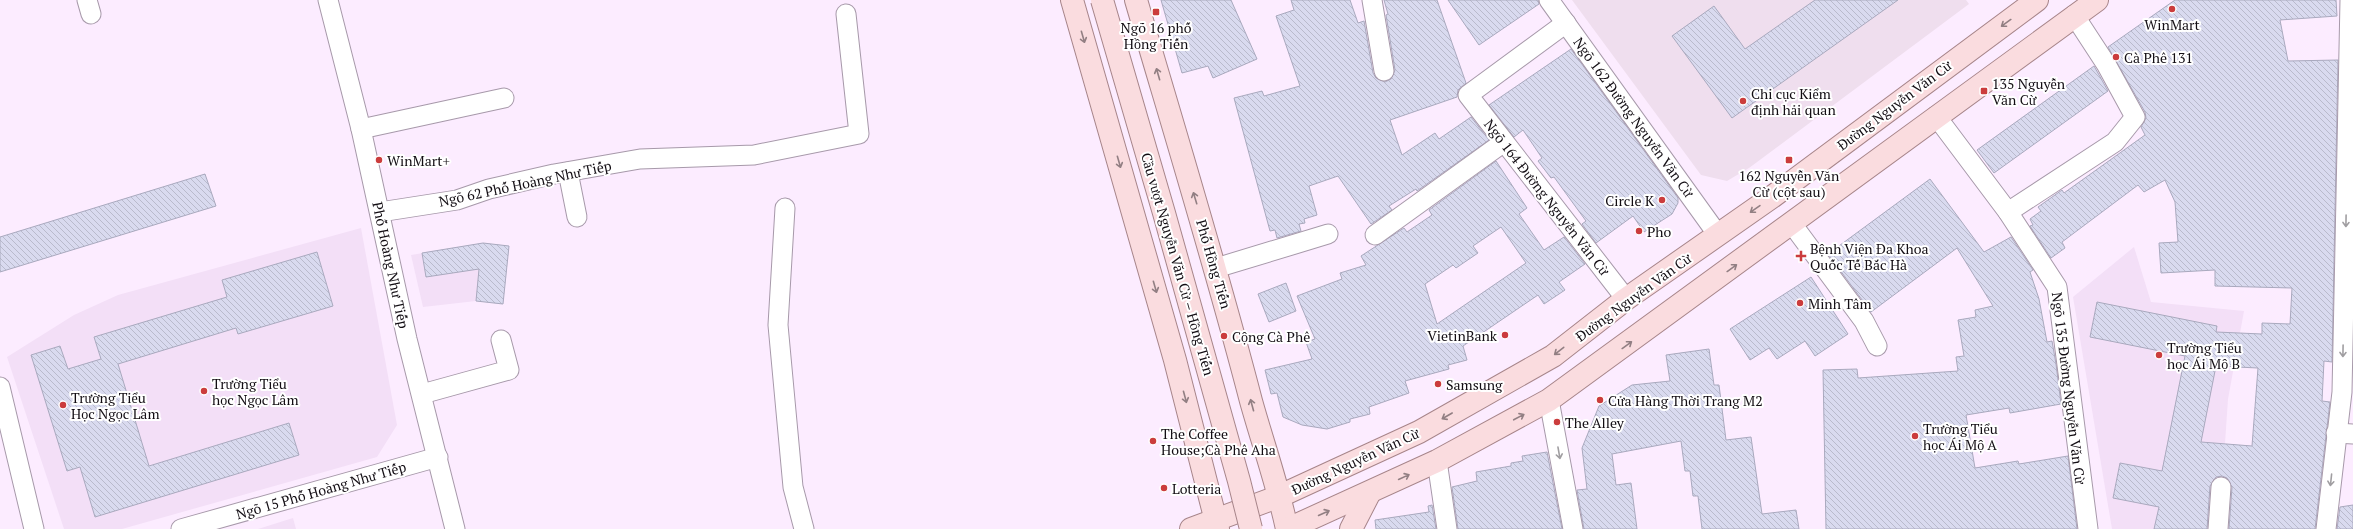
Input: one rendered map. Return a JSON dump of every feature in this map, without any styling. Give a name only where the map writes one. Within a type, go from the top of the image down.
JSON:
[{"type":"main road","points":[[1072,0],[1175,360],[1217,525]]},
{"type":"main road","name":"Cầu vượt Nguyễn Văn Cừ – Hồng Tiến","points":[[1102,0],[1239,481],[1251,529]]},
{"type":"main road","name":"Phố Hồng Tiến","points":[[1136,0],[1216,268],[1265,453],[1280,496],[1287,529]]},
{"type":"main road","name":"Đường Nguyễn Văn Cừ","points":[[1191,529],[1217,525],[1419,432],[1553,356],[1626,299],[1718,235],[2037,0]]},
{"type":"main road","points":[[1287,529],[1437,462],[1550,400],[1792,224],[2074,15],[2097,0]]},
{"type":"main road","points":[[1351,529],[1368,494]]},
{"type":"street","name":"Phố Hoàng Như Tiếp","points":[[328,0],[361,129],[407,340],[422,394],[455,529]]},
{"type":"street","points":[[1372,0],[1384,71]]},
{"type":"street","name":"Ngõ 162 Đường Nguyễn Văn Cừ","points":[[1549,0],[1718,235]]},
{"type":"street","points":[[2326,529],[2345,434],[2342,392],[2350,0]]},
{"type":"street","name":"Ngõ 62 Phố Hoàng Như Tiếp","points":[[380,212],[457,200],[490,188],[640,159],[754,155],[859,134],[846,14]]},
{"type":"street","points":[[2008,212],[2115,142],[2135,117],[2106,64],[2074,15]]},
{"type":"street","name":"Ngõ 164 Đường Nguyễn Văn Cừ","points":[[1566,23],[1468,95],[1626,299]]},
{"type":"street","points":[[361,129],[504,98]]},
{"type":"street","name":"Ngõ 135 Đường Nguyễn Văn Cừ","points":[[1936,116],[2008,212],[2057,286],[2088,529]]},
{"type":"street","points":[[1374,235],[1504,142]]},
{"type":"street","points":[[568,172],[577,217]]},
{"type":"street","points":[[785,208],[778,325],[793,487],[804,529]]},
{"type":"street","points":[[1792,224],[1864,321],[1877,346]]},
{"type":"street","points":[[1216,268],[1328,234]]},
{"type":"street","points":[[422,394],[509,370],[501,340]]},
{"type":"street","points":[[0,386],[34,529]]},
{"type":"street","points":[[1550,400],[1573,529]]},
{"type":"street","name":"Ngõ 15 Phố Hoàng Như Tiếp","points":[[181,529],[438,457]]},
{"type":"street","points":[[1437,462],[1447,529]]},
{"type":"street","points":[[2218,529],[2221,487]]},
{"type":"shaded area","name":"Chi cục Kiểm định hải quan","points":[[1572,0],[1966,0],[1969,4],[1749,168],[1727,181],[1701,175]]},
{"type":"shaded area","name":"Trường Tiểu học Ngọc Lâm","points":[[361,228],[397,425],[377,457],[122,529],[64,529],[7,357],[74,315],[118,295]]},
{"type":"shaded area","points":[[483,243],[509,246],[503,304],[476,301],[423,307],[411,255]]},
{"type":"shaded area","name":"Trường Tiểu học Ái Mộ B","points":[[2134,247],[2151,302],[2244,311],[2228,399],[2223,473],[2215,529],[2112,529],[2073,297]]},
{"type":"shaded area","points":[[293,518],[296,529],[258,529]]},
{"type":"building","points":[[1161,0],[1231,0],[1257,59],[1213,78],[1208,66],[1182,73]]},
{"type":"building","points":[[1291,0],[1350,0],[1358,23],[1364,21],[1373,73],[1376,78],[1385,82],[1391,79],[1395,70],[1386,15],[1388,14],[1384,0],[1437,0],[1466,83],[1458,90],[1457,97],[1390,120],[1402,155],[1435,133],[1439,139],[1471,117],[1489,140],[1417,191],[1416,189],[1389,206],[1392,210],[1371,224],[1338,176],[1309,186],[1317,215],[1304,219],[1305,223],[1299,224],[1301,231],[1277,238],[1275,230],[1270,231],[1234,98],[1262,91],[1264,96],[1300,86],[1276,16],[1294,10]]},
{"type":"building","points":[[1448,0],[1538,0],[1539,4],[1479,45]]},
{"type":"building","points":[[1815,0],[1898,0],[1732,118],[1672,36],[1714,6],[1745,49]]},
{"type":"building","points":[[2175,0],[2336,0],[2337,16],[2280,20],[2288,61],[2338,60],[2332,362],[2324,361],[2322,401],[2330,402],[2315,529],[2229,529],[2232,487],[2227,478],[2222,476],[2216,477],[2210,486],[2207,529],[2154,529],[2159,507],[2113,498],[2120,463],[2162,471],[2185,356],[2090,337],[2097,302],[2217,326],[2216,332],[2262,334],[2262,323],[2290,324],[2292,288],[2215,286],[2215,270],[2161,273],[2159,243],[2178,242],[2175,202],[2165,180],[2144,192],[2138,185],[2062,242],[2065,248],[2051,258],[2030,226],[2033,225],[2030,219],[2041,211],[2038,207],[2062,190],[2064,193],[2145,135],[2141,127],[2146,118],[2145,112],[2108,47]],"holes":[[[2216,366],[2258,368],[2252,446],[2201,442]]]},
{"type":"building","points":[[1571,49],[1678,198],[1678,203],[1672,214],[1644,232],[1633,216],[1596,243],[1582,224],[1586,221],[1554,177],[1551,178],[1538,161],[1542,158],[1523,130],[1514,137],[1489,105]]},
{"type":"building","points":[[2094,66],[2108,91],[1994,173],[1977,150]]},
{"type":"building","points":[[1496,161],[1527,208],[1519,214],[1544,250],[1564,237],[1585,264],[1559,282],[1565,290],[1544,304],[1538,295],[1463,346],[1467,360],[1448,365],[1449,369],[1405,381],[1409,393],[1369,407],[1370,414],[1350,419],[1350,422],[1327,429],[1302,425],[1283,417],[1277,393],[1271,394],[1265,370],[1312,359],[1306,342],[1315,339],[1297,296],[1342,279],[1340,273],[1366,265],[1361,256],[1404,228],[1407,232],[1432,215],[1429,210]],"holes":[[[1501,227],[1526,263],[1437,324],[1425,284],[1453,265],[1456,268],[1478,253],[1473,246]]]},
{"type":"building","points":[[205,174],[216,206],[0,272],[0,237]]},
{"type":"building","points":[[1930,179],[1984,252],[2011,237],[2033,270],[2030,272],[2039,299],[2047,342],[2052,341],[2056,364],[2061,404],[2010,413],[2009,408],[1966,415],[1975,468],[2018,461],[2019,464],[2068,456],[2077,529],[1826,529],[1823,370],[1857,369],[1858,378],[1958,371],[1956,357],[1964,356],[1958,320],[1976,317],[1975,310],[1993,306],[1957,248],[1871,312],[1828,254]]},
{"type":"building","points":[[483,243],[509,246],[503,304],[476,301],[479,269],[426,277],[422,253]]},
{"type":"building","name":"Trường Tiểu Học Ngọc Lâm","points":[[317,252],[333,306],[238,334],[236,328],[118,364],[149,466],[289,423],[299,455],[95,517],[80,467],[67,471],[31,355],[60,346],[68,369],[101,359],[94,337],[227,297],[222,280]]},
{"type":"building","name":"Minh Tâm","points":[[1811,277],[1848,334],[1815,356],[1805,341],[1777,359],[1769,348],[1750,360],[1730,329]]},
{"type":"building","points":[[1286,283],[1296,311],[1269,322],[1258,294]]},
{"type":"building","points":[[1709,349],[1714,385],[1719,385],[1726,440],[1751,437],[1762,514],[1796,510],[1799,529],[1702,529],[1698,496],[1693,496],[1690,471],[1685,471],[1681,441],[1612,454],[1616,485],[1631,483],[1637,529],[1584,529],[1577,490],[1587,489],[1582,448],[1599,406],[1632,385],[1670,381],[1666,355]]},
{"type":"building","points":[[1547,452],[1562,529],[1458,529],[1452,487],[1477,481],[1476,472],[1511,466],[1511,463],[1523,461],[1522,456]]},
{"type":"building","points":[[1432,505],[1436,529],[1376,529],[1375,520],[1429,512],[1428,506]]},
{"type":"building","points":[[2353,505],[2353,529],[2337,529],[2340,507]]},
{"type":"place","name":"WinMart","points":[[2172,9]]},
{"type":"place","name":"Ngõ 16 phố Hồng Tiến","points":[[1156,12]]},
{"type":"place","name":"Cà Phê 131","points":[[2116,57]]},
{"type":"place","name":"135 Nguyễn Văn Cừ","points":[[1984,91]]},
{"type":"place","name":"Chi cục Kiểm định hải quan","points":[[1743,101]]},
{"type":"place","name":"WinMart+","points":[[379,160]]},
{"type":"place","name":"162 Nguyễn Văn Cừ (cột sau)","points":[[1789,160]]},
{"type":"place","name":"Circle K","points":[[1662,200]]},
{"type":"place","name":"Pho","points":[[1639,231]]},
{"type":"place","name":"Bệnh Viện Đa Khoa Quốc Tế Bắc Hà","points":[[1801,256]]},
{"type":"place","name":"Minh Tâm","points":[[1800,303]]},
{"type":"place","name":"VietinBank","points":[[1505,335]]},
{"type":"place","name":"Cộng Cà Phê","points":[[1224,336]]},
{"type":"place","name":"Trường Tiểu học Ái Mộ B","points":[[2159,355]]},
{"type":"place","name":"Samsung","points":[[1438,384]]},
{"type":"place","name":"Trường Tiểu học Ngọc Lâm","points":[[204,391]]},
{"type":"place","name":"Cửa Hàng Thời Trang M2","points":[[1600,400]]},
{"type":"place","name":"Trường Tiểu Học Ngọc Lâm","points":[[63,405]]},
{"type":"place","name":"The Alley","points":[[1557,422]]},
{"type":"place","name":"Trường Tiểu học Ái Mộ A","points":[[1915,436]]},
{"type":"place","name":"The Coffee House;Cà Phê Aha","points":[[1153,441]]},
{"type":"place","name":"Lotteria","points":[[1164,488]]}]
